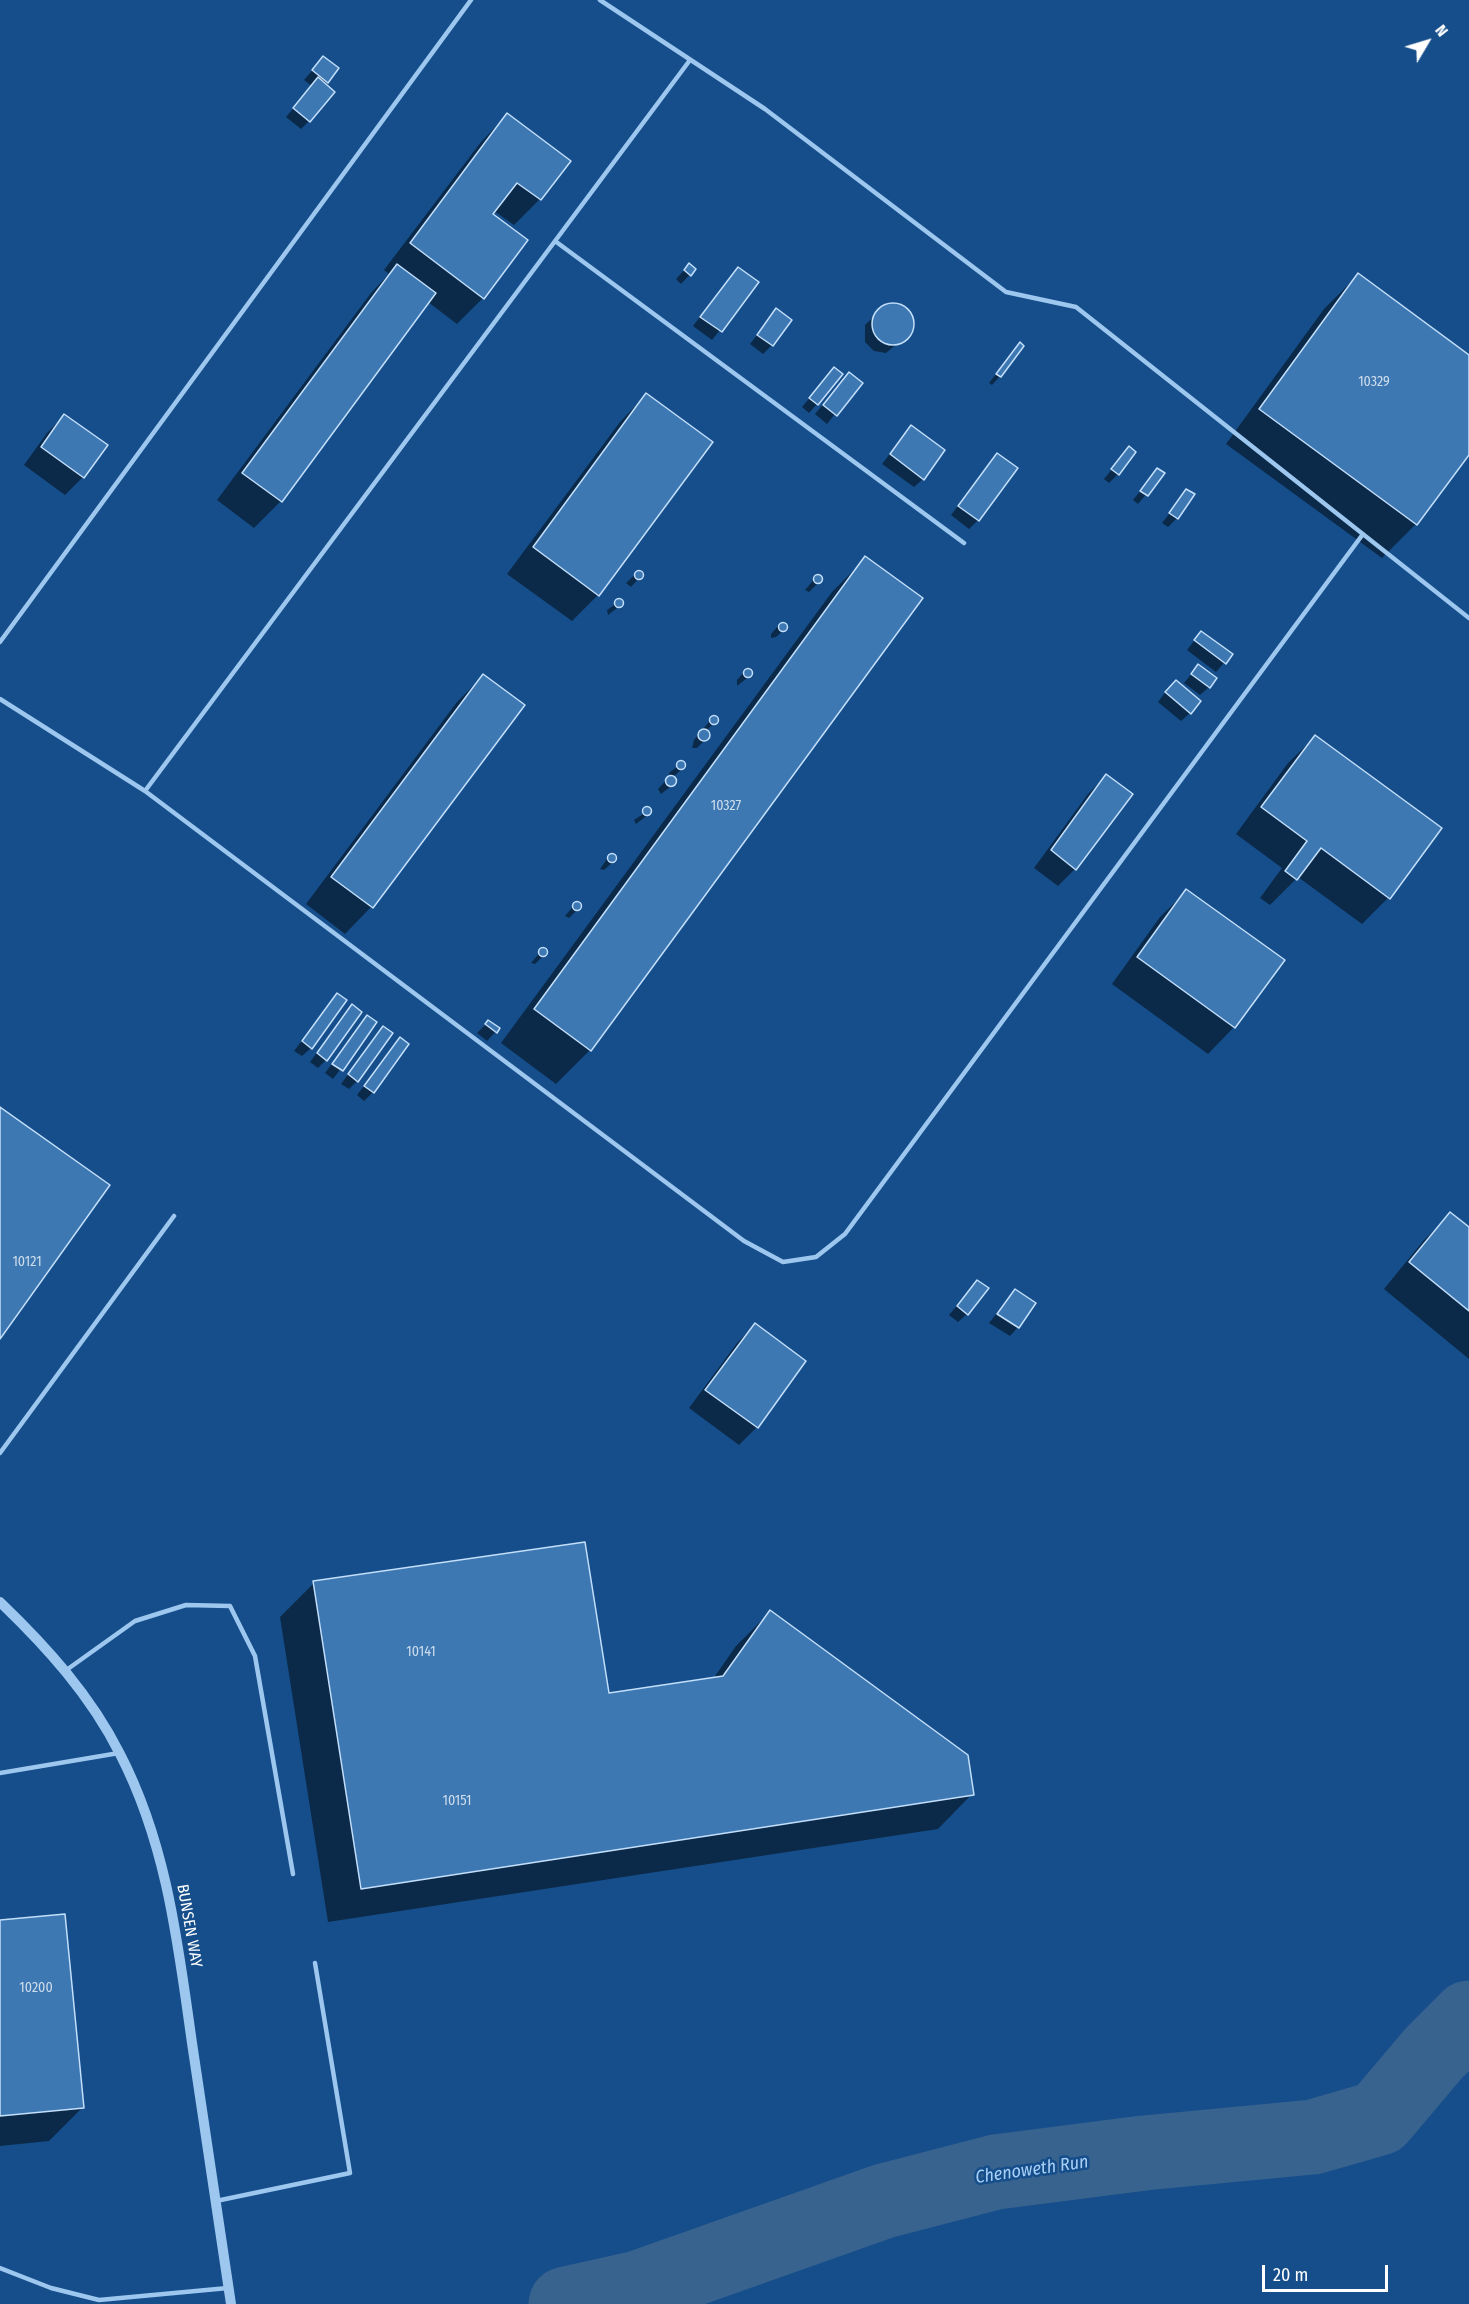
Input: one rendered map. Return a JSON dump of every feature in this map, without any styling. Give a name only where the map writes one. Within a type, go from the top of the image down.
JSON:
[{"type":"street","name":"BUNSEN WAY","points":[[0,1602],[42,1642],[81,1691],[120,1753],[143,1804],[161,1858],[177,1937],[231,2304]]},
{"type":"lane","points":[[0,642],[471,0]]},
{"type":"lane","points":[[600,0],[765,109],[1006,292],[1076,307],[1469,618]]},
{"type":"lane","points":[[145,791],[690,60]]},
{"type":"lane","points":[[555,240],[964,543]]},
{"type":"lane","points":[[0,699],[145,791],[744,1241],[783,1262],[816,1257],[845,1234],[1363,534]]},
{"type":"lane","points":[[0,1453],[174,1216]]},
{"type":"lane","points":[[65,1671],[135,1621],[186,1605],[230,1606],[255,1656],[293,1874]]},
{"type":"lane","points":[[0,1773],[120,1753]]},
{"type":"lane","points":[[215,2201],[350,2173],[315,1964]]},
{"type":"lane","points":[[0,2268],[51,2288],[99,2300],[228,2288]]},
{"type":"building","points":[[323,56],[339,68],[328,83],[312,70]]},
{"type":"building","points":[[318,77],[335,92],[310,122],[293,108]]},
{"type":"building","points":[[507,113],[571,161],[541,200],[517,183],[493,214],[528,240],[484,299],[410,243]]},
{"type":"building","points":[[689,263],[696,269],[691,276],[684,270]]},
{"type":"building","points":[[397,264],[436,293],[282,502],[242,473]]},
{"type":"building","points":[[738,267],[759,282],[722,332],[700,317]]},
{"type":"building","points":[[1358,273],[1469,355],[1469,455],[1417,525],[1259,409]]},
{"type":"building","points":[[893,303],[908,309],[914,324],[908,339],[893,345],[878,339],[872,324],[878,309]]},
{"type":"building","points":[[776,308],[792,320],[773,346],[757,335]]},
{"type":"building","points":[[1020,342],[1024,346],[1001,377],[996,374]]},
{"type":"building","points":[[834,367],[843,374],[818,405],[809,398]]},
{"type":"building","points":[[849,372],[863,383],[837,416],[823,405]]},
{"type":"building","points":[[646,393],[713,442],[599,596],[533,547]]},
{"type":"building","points":[[64,414],[108,445],[84,478],[41,447]]},
{"type":"building","points":[[911,425],[945,450],[924,480],[890,454]]},
{"type":"building","points":[[1129,446],[1136,452],[1119,475],[1111,469]]},
{"type":"building","points":[[997,453],[1018,468],[979,521],[958,506]]},
{"type":"building","points":[[1157,468],[1165,473],[1148,496],[1140,491]]},
{"type":"building","points":[[1186,489],[1195,494],[1178,519],[1169,513]]},
{"type":"building","points":[[865,556],[923,598],[591,1051],[534,1009]]},
{"type":"building","points":[[639,570],[644,575],[639,580],[634,575]]},
{"type":"building","points":[[818,574],[823,579],[818,584],[813,579]]},
{"type":"building","points":[[619,598],[624,603],[619,608],[614,603]]},
{"type":"building","points":[[783,622],[788,627],[783,632],[778,627]]},
{"type":"building","points":[[1201,631],[1233,654],[1226,664],[1194,640]]},
{"type":"building","points":[[1198,664],[1217,678],[1210,688],[1191,674]]},
{"type":"building","points":[[748,668],[753,673],[748,678],[743,673]]},
{"type":"building","points":[[483,674],[525,705],[373,908],[331,877]]},
{"type":"building","points":[[1176,680],[1201,701],[1191,714],[1165,692]]},
{"type":"building","points":[[714,715],[719,720],[714,725],[709,720]]},
{"type":"building","points":[[706,729],[710,735],[706,741],[702,741],[698,733]]},
{"type":"building","points":[[1315,735],[1442,828],[1390,899],[1321,848],[1297,880],[1285,871],[1307,841],[1261,807]]},
{"type":"building","points":[[681,760],[686,765],[681,770],[676,765]]},
{"type":"building","points":[[1106,774],[1133,794],[1076,870],[1051,850]]},
{"type":"building","points":[[671,775],[677,781],[671,787],[665,781]]},
{"type":"building","points":[[647,806],[652,811],[647,816],[642,811]]},
{"type":"building","points":[[612,853],[617,858],[612,863],[607,858]]},
{"type":"building","points":[[1186,889],[1285,960],[1235,1028],[1137,957]]},
{"type":"building","points":[[577,901],[582,906],[577,911],[572,906]]},
{"type":"building","points":[[543,947],[548,952],[543,957],[538,952]]},
{"type":"building","points":[[337,993],[347,1000],[312,1049],[302,1041]]},
{"type":"building","points":[[352,1004],[362,1012],[327,1061],[317,1053]]},
{"type":"building","points":[[367,1015],[377,1022],[343,1071],[332,1064]]},
{"type":"building","points":[[488,1020],[500,1028],[497,1033],[485,1024]]},
{"type":"building","points":[[383,1026],[393,1033],[358,1082],[348,1074]]},
{"type":"building","points":[[400,1037],[409,1044],[374,1093],[364,1086]]},
{"type":"building","points":[[0,1107],[110,1185],[0,1339]]},
{"type":"building","points":[[1450,1212],[1469,1227],[1469,1311],[1409,1262]]},
{"type":"building","points":[[977,1280],[989,1288],[968,1315],[957,1306]]},
{"type":"building","points":[[1015,1289],[1036,1303],[1019,1328],[997,1314]]},
{"type":"building","points":[[755,1323],[806,1361],[758,1428],[705,1390]]},
{"type":"building","points":[[585,1542],[609,1693],[723,1676],[770,1610],[968,1755],[974,1795],[361,1889],[313,1581]]},
{"type":"building","points":[[65,1914],[84,2108],[0,2116],[0,1920]]},
{"type":"waterway","name":"Chenoweth Run","points":[[566,2304],[638,2288],[884,2201],[996,2172],[1144,2153],[1313,2137],[1379,2118],[1434,2053],[1469,2018]]}]
